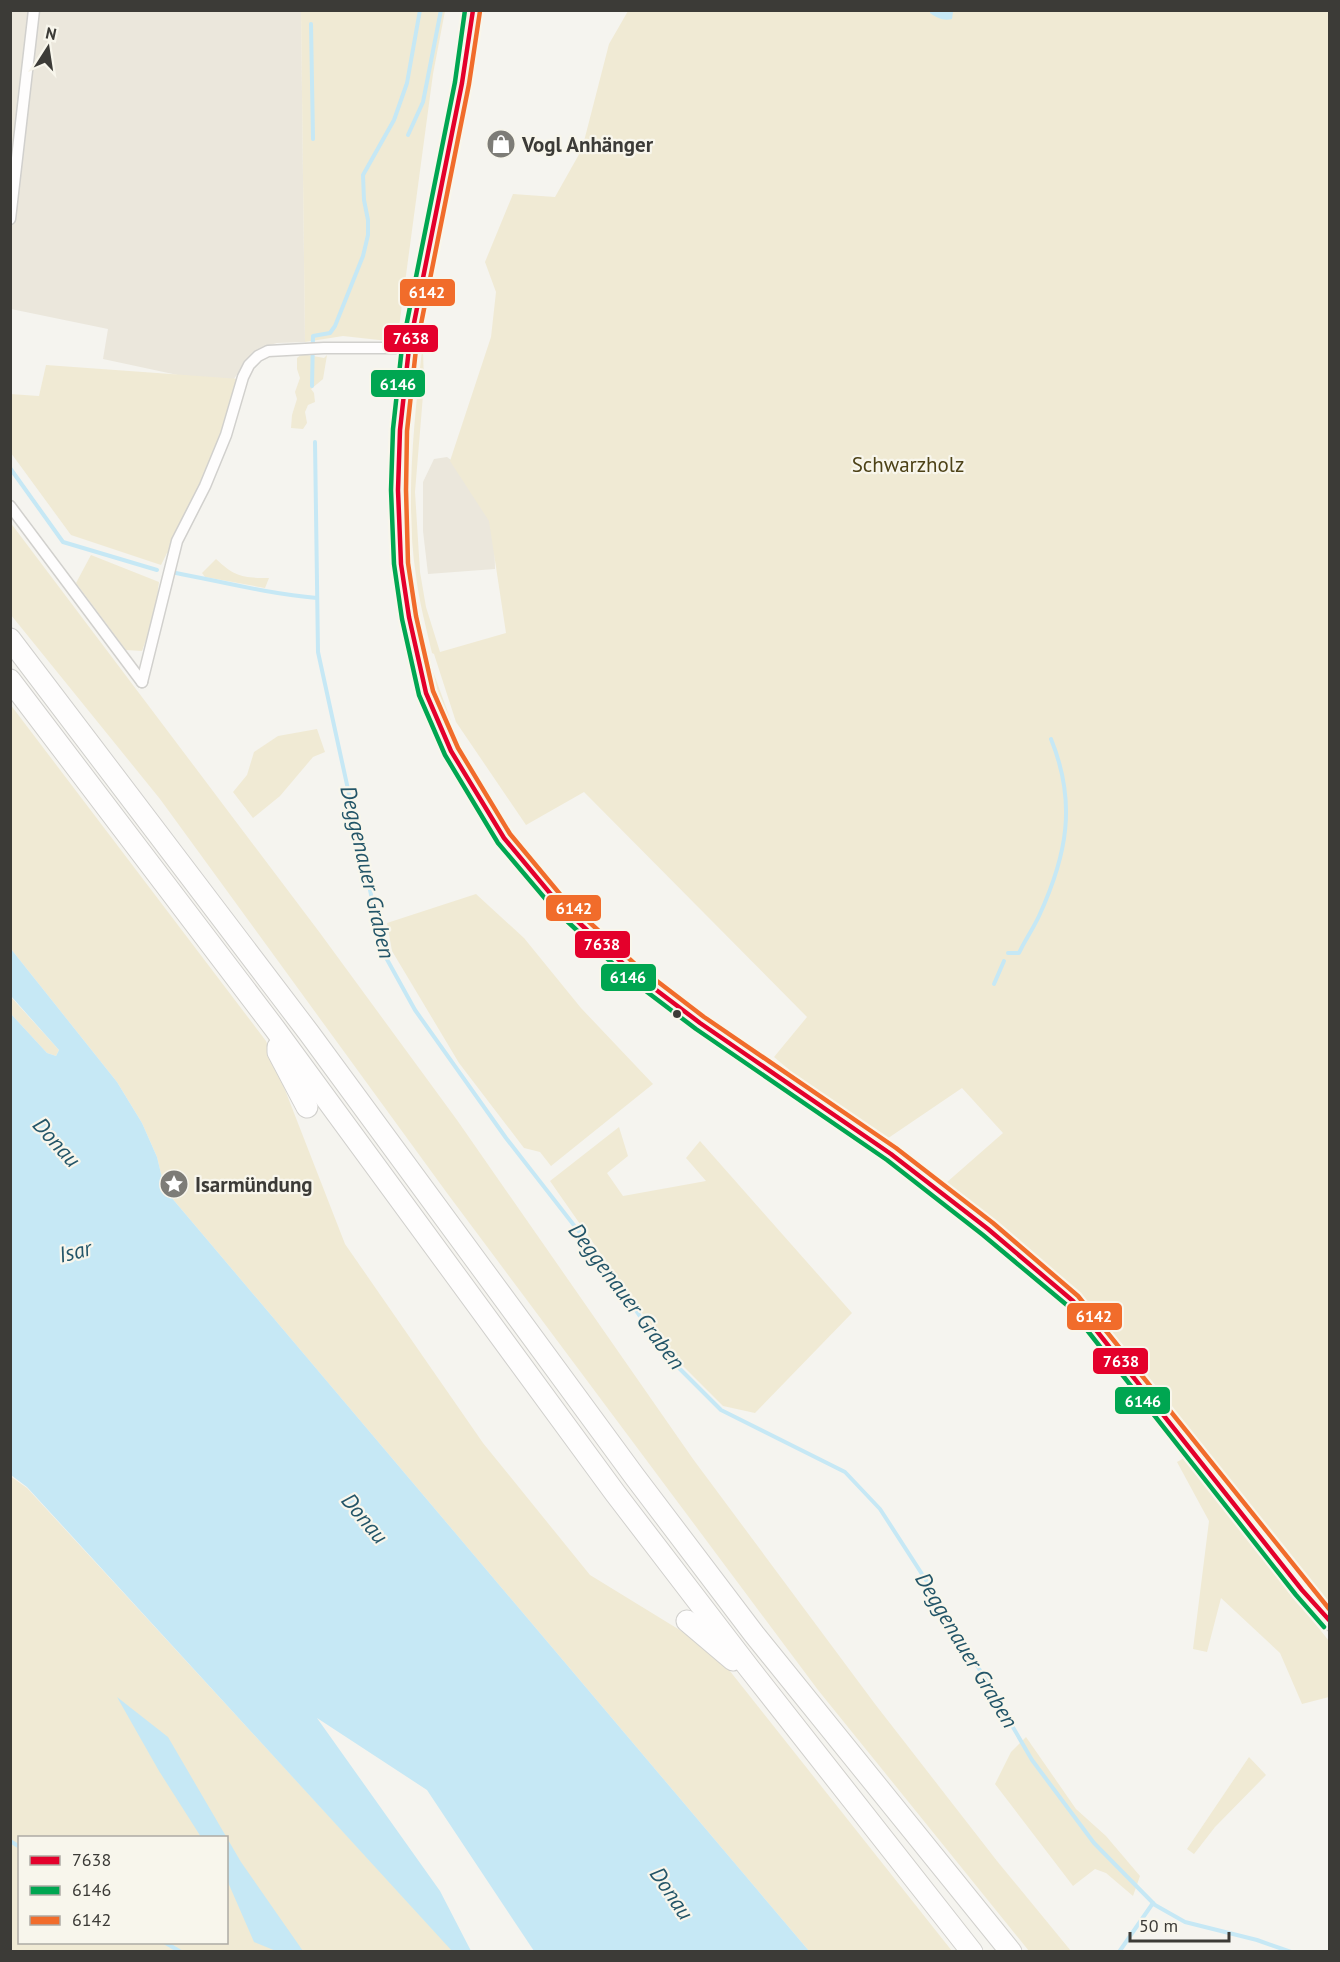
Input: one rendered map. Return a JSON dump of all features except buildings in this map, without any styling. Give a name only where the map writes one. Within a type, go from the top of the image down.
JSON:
[{"type":"highway","points":[[10,639],[302,1024],[733,1607],[1011,1952]]},
{"type":"highway","points":[[10,680],[275,1029],[615,1493],[972,1952]]},
{"type":"highway","points":[[275,1029],[278,1052],[307,1107]]},
{"type":"highway","points":[[687,1621],[726,1656],[749,1668]]},
{"type":"main road","points":[[473,10],[462,83],[409,348],[400,430],[398,490],[402,564],[409,617],[426,693],[451,752],[504,838],[559,904],[631,971],[700,1023],[891,1154],[988,1228],[1073,1301],[1329,1622]]},
{"type":"street","points":[[10,219],[34,10]]},
{"type":"street","points":[[10,506],[142,682],[177,541],[205,486],[220,450],[243,377],[249,365],[258,356],[268,351],[324,348],[409,348]]},
{"type":"shaded area","points":[[10,11],[301,11],[305,342],[277,343],[262,347],[252,353],[229,386],[103,359],[108,329],[11,309]]},
{"type":"shaded area","points":[[447,457],[464,470],[484,503],[494,535],[495,569],[428,574],[423,531],[423,482],[434,459]]},
{"type":"green space","points":[[301,11],[445,11],[433,74],[397,342],[343,336],[305,342]]},
{"type":"green space","name":"Schwarzholz","points":[[628,11],[1329,11],[1330,1608],[1325,1616],[1072,1299],[938,1190],[1003,1133],[962,1088],[878,1145],[774,1057],[807,1017],[584,792],[526,825],[456,722],[432,653],[419,595],[413,549],[412,463],[422,350],[424,383],[415,492],[420,572],[426,607],[440,652],[506,633],[489,521],[450,461],[491,337],[496,292],[485,262],[513,194],[555,197],[582,149],[609,44]]},
{"type":"green space","points":[[419,353],[412,403],[407,488],[411,569],[426,652],[451,721],[446,718],[419,629],[410,570],[404,488],[410,412],[417,354]]},
{"type":"green space","points":[[302,354],[324,358],[327,355],[323,379],[311,389],[315,402],[308,405],[305,412],[307,423],[303,429],[291,428],[297,399],[295,392],[300,378],[297,358]]},
{"type":"green space","points":[[46,365],[240,379],[225,428],[170,552],[167,553],[161,565],[71,535],[11,453],[10,394],[39,396]]},
{"type":"green space","points":[[10,522],[320,933],[457,1120],[693,1459],[875,1704],[997,1861],[1071,1951],[1029,1951],[818,1690],[447,1193],[160,799],[11,615]]},
{"type":"green space","points":[[91,555],[159,582],[155,615],[142,651],[126,650],[76,583]]},
{"type":"green space","points":[[216,559],[234,573],[252,578],[269,578],[265,588],[205,577],[202,573]]},
{"type":"green space","points":[[10,704],[266,1041],[345,1244],[483,1443],[590,1575],[714,1651],[952,1951],[809,1951],[171,1197],[164,1186],[157,1157],[142,1123],[117,1082],[11,949]]},
{"type":"green space","points":[[317,729],[325,752],[313,757],[280,796],[253,818],[233,792],[247,775],[254,752],[278,736]]},
{"type":"green space","points":[[476,894],[524,938],[581,1008],[653,1084],[551,1166],[540,1152],[524,1148],[459,1063],[392,951],[387,923]]},
{"type":"green space","points":[[10,996],[59,1050],[56,1056],[47,1053],[11,1014]]},
{"type":"green space","points":[[619,1127],[628,1156],[607,1173],[623,1196],[706,1181],[686,1158],[700,1141],[852,1313],[755,1413],[723,1406],[670,1353],[550,1181]]},
{"type":"green space","points":[[1184,1458],[1329,1641],[1329,1697],[1302,1704],[1280,1653],[1221,1598],[1207,1652],[1193,1649],[1209,1521],[1177,1462]]},
{"type":"green space","points":[[10,1476],[27,1488],[453,1951],[11,1951]]},
{"type":"green space","points":[[1026,1737],[1076,1809],[1106,1836],[1140,1876],[1133,1896],[1106,1873],[1095,1869],[1073,1886],[995,1784],[1011,1752]]},
{"type":"green space","points":[[1249,1757],[1266,1775],[1215,1827],[1194,1854],[1187,1849]]},
{"type":"water","points":[[930,11],[953,12],[952,19],[940,19]]},
{"type":"water","points":[[11,949],[117,1082],[142,1123],[157,1157],[164,1186],[171,1197],[809,1951],[534,1951],[427,1790],[317,1718],[440,1891],[471,1951],[452,1951],[27,1487],[11,1475],[11,1014],[47,1053],[56,1056],[59,1050],[11,996]]},
{"type":"water","points":[[117,1697],[168,1737],[226,1836],[200,1836],[159,1771]]},
{"type":"water","points":[[228,1840],[303,1951],[276,1951],[254,1942],[228,1882]]},
{"type":"waterway","points":[[312,386],[313,336],[330,333],[335,326],[363,256],[368,235],[363,175],[394,120],[407,83],[420,10]]},
{"type":"waterway","points":[[408,135],[423,102],[441,10]]},
{"type":"waterway","points":[[311,24],[313,139]]},
{"type":"waterway","name":"Deggenauer Graben","points":[[315,442],[318,652],[384,954],[415,1010],[506,1138],[608,1269],[666,1355],[721,1410],[845,1472],[880,1509],[942,1605],[1032,1760],[1094,1843],[1155,1905],[1185,1922],[1257,1940],[1291,1952]]},
{"type":"waterway","name":"Deggenauer Graben","points":[[10,468],[63,542],[157,570]]},
{"type":"waterway","name":"Deggenauer Graben","points":[[176,573],[264,591],[317,598]]},
{"type":"waterway","points":[[1008,953],[1019,953],[1037,921],[1049,894],[1062,850],[1066,807],[1064,785],[1051,739]]},
{"type":"waterway","points":[[994,984],[1004,961]]},
{"type":"waterway","points":[[10,1841],[18,1846]]},
{"type":"waterway","points":[[1119,1952],[1153,1903]]},
{"type":"waterway","points":[[167,1944],[181,1952]]},
{"type":"transit line","name":"6146","points":[[465,10],[455,82],[402,347],[393,429],[391,490],[394,564],[402,619],[419,695],[445,755],[498,843],[554,909],[626,976],[696,1029],[887,1160],[983,1235],[1068,1306],[1296,1595],[1324,1627]]},
{"type":"transit line","name":"7638","points":[[473,10],[462,83],[409,348],[400,430],[398,490],[401,564],[409,617],[426,693],[451,751],[504,838],[559,904],[631,971],[700,1023],[891,1154],[988,1229],[1073,1301],[1302,1590],[1330,1621]]},
{"type":"transit line","name":"6142","points":[[480,11],[469,84],[416,349],[407,431],[408,563],[416,616],[433,691],[458,748],[510,834],[564,899],[636,965],[704,1017],[896,1148],[993,1223],[1078,1296],[1330,1610]]},
{"type":"place","name":"Vogl Anhänger","points":[[501,144]]},
{"type":"place","name":"Isarmündung","points":[[174,1184]]},
{"type":"water label","name":"Donau","points":[[57,1142]]},
{"type":"water label","name":"Isar","points":[[75,1251]]},
{"type":"water label","name":"Donau","points":[[365,1518]]},
{"type":"water label","name":"Donau","points":[[672,1893]]}]
